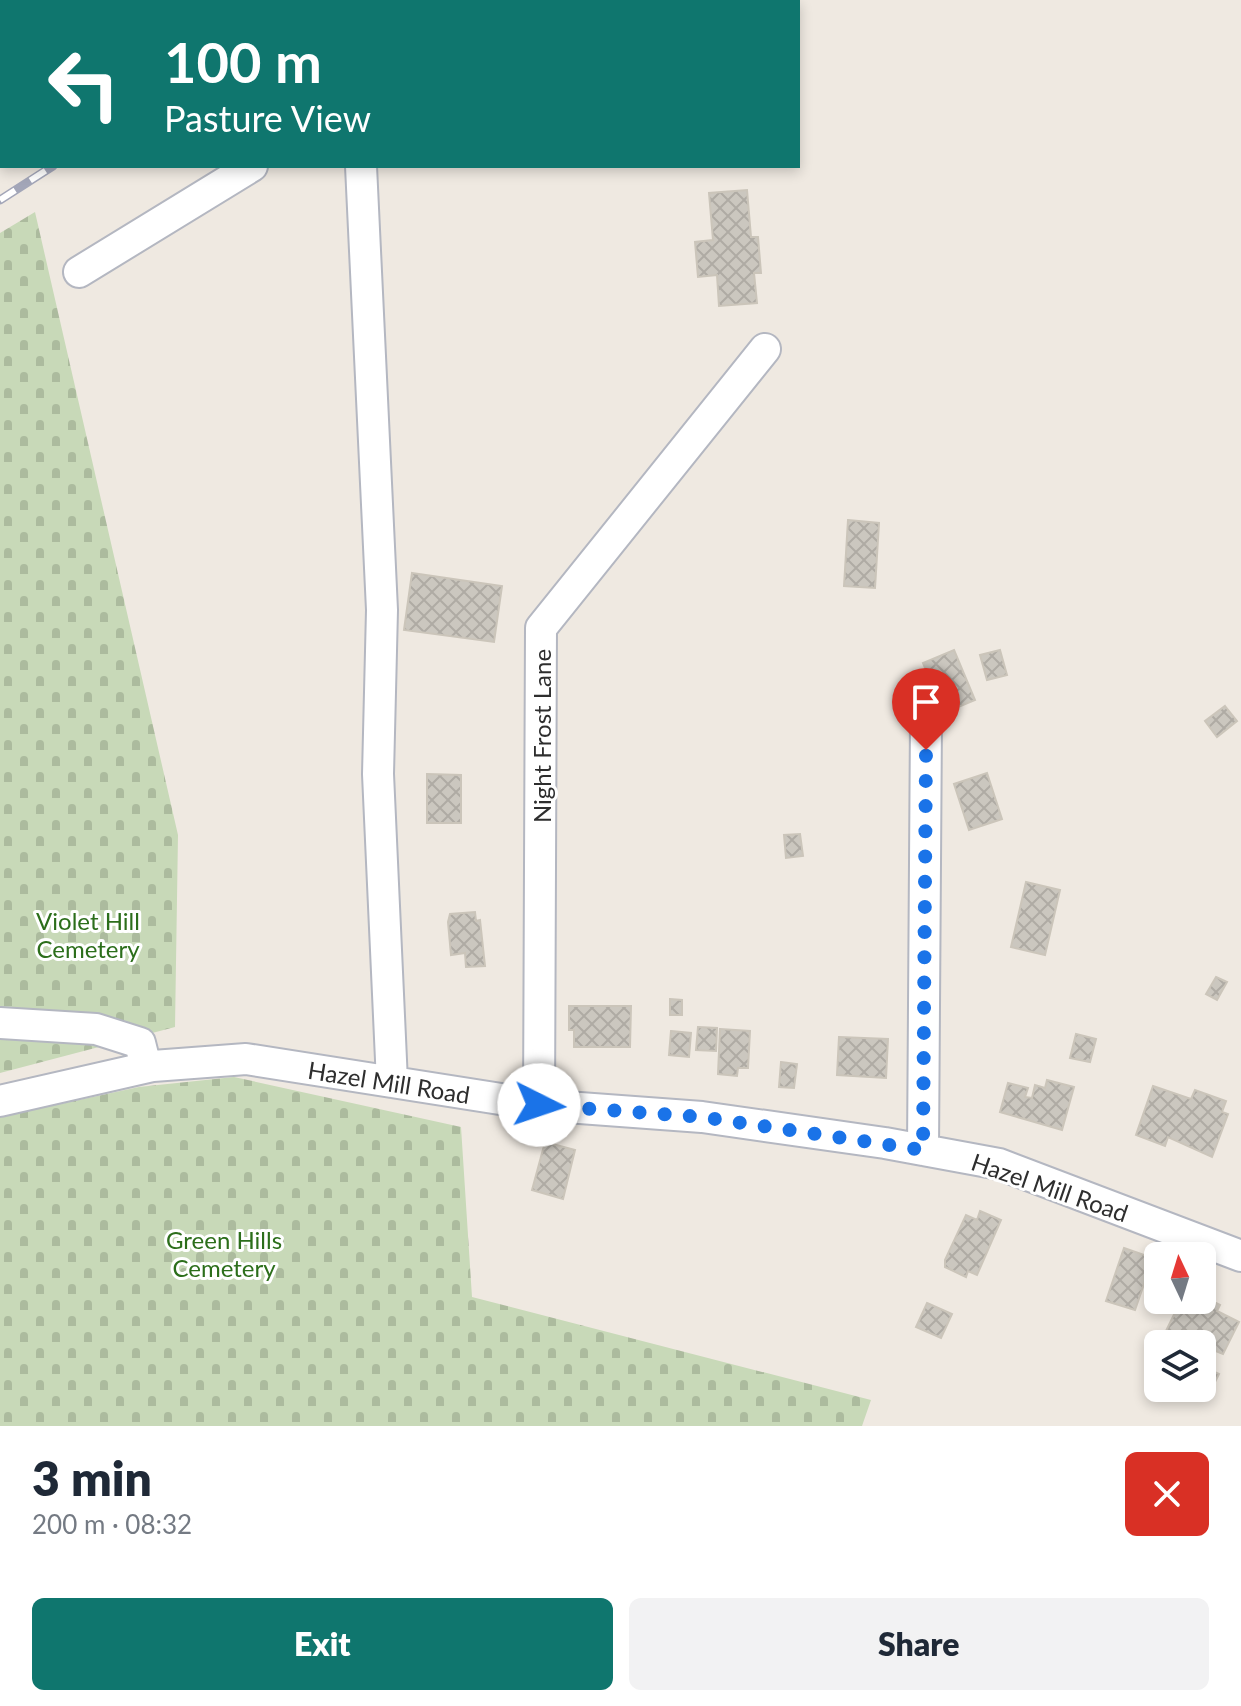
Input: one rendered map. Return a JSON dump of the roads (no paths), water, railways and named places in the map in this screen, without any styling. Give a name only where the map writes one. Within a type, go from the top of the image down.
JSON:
[{"type":"street","points":[[79,272],[249,168]]},
{"type":"street","points":[[361,168],[382,610],[378,774],[392,1082]]},
{"type":"street","name":"Night Frost Lane","points":[[539,1105],[541,628],[765,349]]},
{"type":"street","points":[[923,1150],[926,720]]},
{"type":"street","points":[[0,1023],[96,1029],[140,1043],[146,1067]]},
{"type":"street","name":"Hazel Mill Road","points":[[0,1101],[146,1067],[246,1059],[539,1105],[702,1117],[999,1164],[1241,1256]]},
{"type":"railway","points":[[0,200],[50,168]]},
{"type":"park label","name":"Violet Hill Cemetery","points":[[88,934]]},
{"type":"park label","name":"Green Hills Cemetery","points":[[224,1253]]}]
